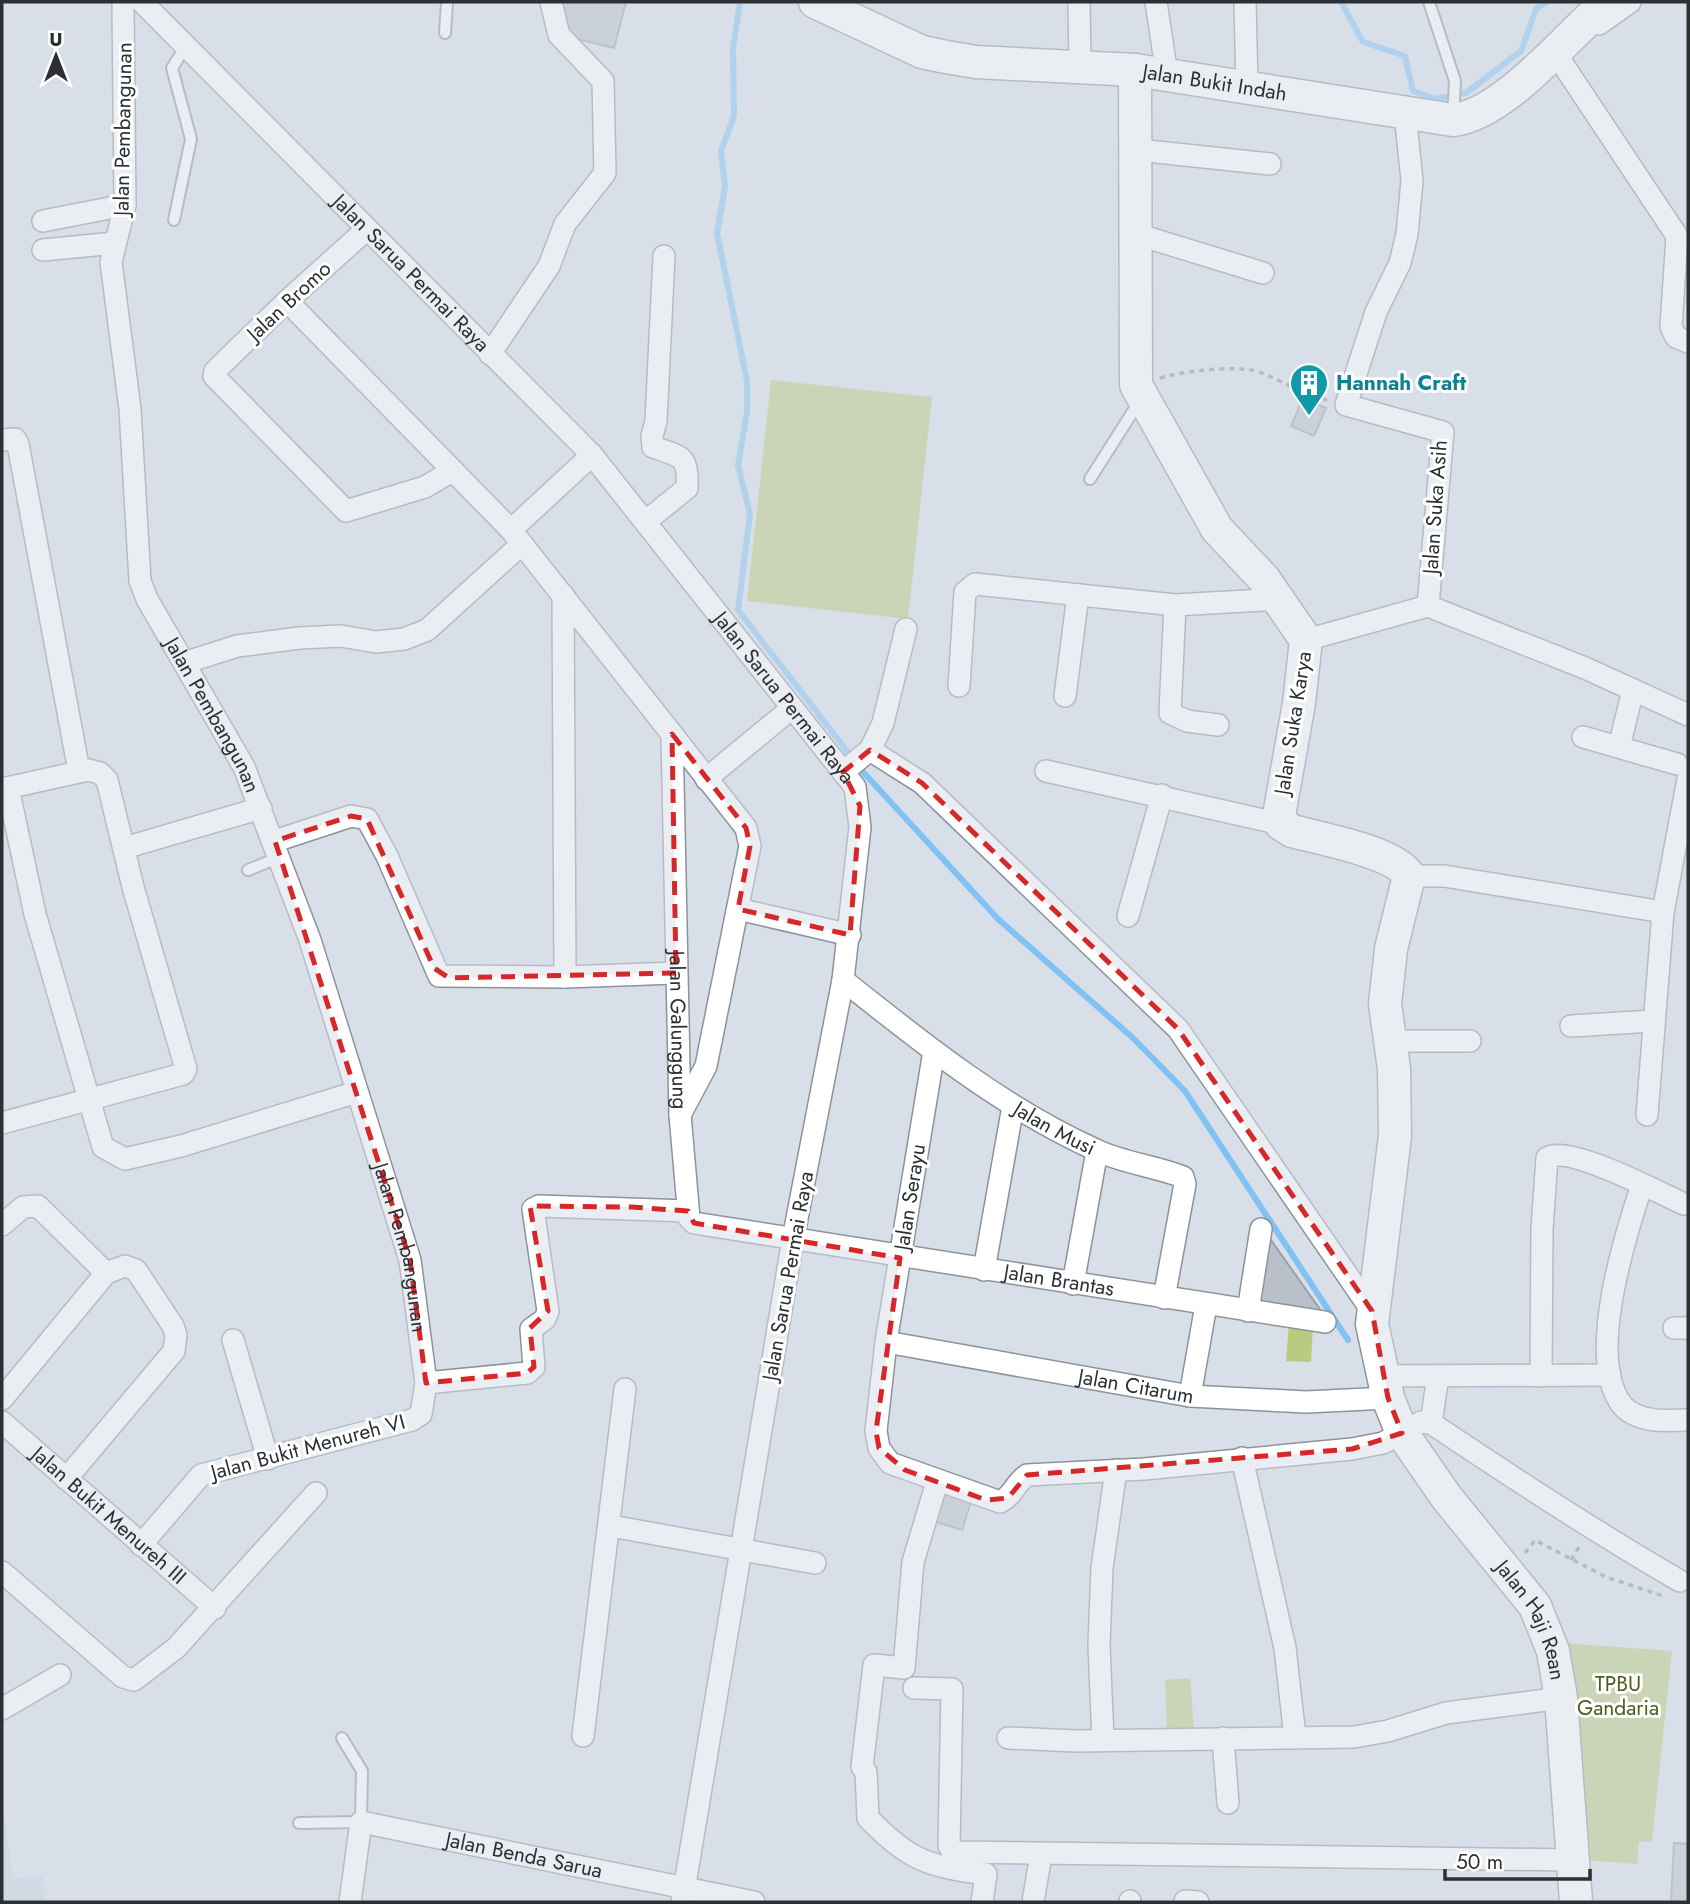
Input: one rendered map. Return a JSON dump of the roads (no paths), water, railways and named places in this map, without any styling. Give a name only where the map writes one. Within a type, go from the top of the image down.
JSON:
[{"type":"street","name":"Jalan Pembangunan","points":[[123,2],[125,205],[111,262],[130,410],[140,581],[244,767],[278,849],[310,940],[410,1260],[426,1383],[421,1414]]},
{"type":"street","name":"Jalan Sarua Permai Raya","points":[[142,2],[593,455],[792,708],[856,762],[855,787],[860,806],[850,935],[793,1239],[684,1894]]},
{"type":"street","points":[[490,354],[549,266],[565,224],[605,173],[603,81],[559,35],[551,2]]},
{"type":"street","name":"Jalan Bukit Indah","points":[[818,2],[922,52],[976,62],[1080,65],[1135,70],[1405,113],[1454,112],[1464,119],[1484,109],[1556,54],[1597,7]]},
{"type":"street","points":[[1079,2],[1080,65]]},
{"type":"street","points":[[1156,2],[1167,75]]},
{"type":"street","points":[[1245,2],[1247,87]]},
{"type":"street","points":[[1630,2],[1556,54],[1683,232],[1671,327],[1676,337],[1688,342]]},
{"type":"street","name":"Jalan Suka Karya","points":[[1135,70],[1140,391],[1217,528],[1279,599],[1306,640],[1299,703],[1280,810],[1281,824],[1292,831],[1384,858],[1404,869],[1409,876]]},
{"type":"street","name":"Jalan Suka Asih","points":[[1405,113],[1412,181],[1408,234],[1400,262],[1376,312],[1346,405],[1443,432],[1428,606]]},
{"type":"street","points":[[1138,149],[1270,164]]},
{"type":"street","points":[[43,220],[125,205]]},
{"type":"street","name":"Jalan Bromo","points":[[367,229],[287,301],[214,376],[346,511],[425,487],[452,471]]},
{"type":"street","points":[[1136,234],[1263,273]]},
{"type":"street","points":[[43,250],[115,243]]},
{"type":"street","points":[[645,522],[687,488],[685,461],[681,455],[653,447],[651,442],[656,421],[664,256]]},
{"type":"street","points":[[287,301],[516,537],[746,828],[749,837],[737,909],[706,1066],[680,1115]]},
{"type":"street","points":[[2,440],[15,439],[18,444],[79,771]]},
{"type":"street","points":[[184,663],[236,646],[341,636],[376,642],[404,639],[427,630],[593,455]]},
{"type":"street","points":[[959,686],[965,592],[975,584],[1175,605],[1279,599]]},
{"type":"street","points":[[563,595],[565,977]]},
{"type":"street","points":[[1065,696],[1078,595]]},
{"type":"street","points":[[1175,605],[1170,713],[1187,721],[1218,725]]},
{"type":"street","points":[[1306,640],[1428,606],[1688,715]]},
{"type":"street","points":[[906,629],[883,723],[856,762],[922,783],[1178,1029],[1372,1311]]},
{"type":"street","points":[[1619,747],[1633,690]]},
{"type":"street","points":[[706,779],[792,708]]},
{"type":"street","name":"Jalan Galunggung","points":[[672,734],[680,1115],[688,1211]]},
{"type":"street","points":[[1583,737],[1619,747],[1683,772],[1684,819],[1663,912],[1647,1115]]},
{"type":"street","points":[[2,1124],[88,1098],[183,1074],[186,1069],[107,780],[100,773],[79,771],[5,789],[35,914],[88,1098],[103,1147],[125,1159],[181,1146],[357,1092]]},
{"type":"street","points":[[1046,771],[1162,795],[1281,824]]},
{"type":"street","points":[[1128,916],[1162,795]]},
{"type":"street","points":[[124,849],[261,808]]},
{"type":"street","points":[[278,849],[351,816],[367,819],[387,856],[439,976],[565,977],[676,973]]},
{"type":"street","points":[[1386,1387],[1372,1311],[1395,1136],[1394,1069],[1388,1041],[1385,1004],[1391,949],[1409,876],[1444,876],[1663,912]]},
{"type":"street","points":[[737,909],[850,935]]},
{"type":"street","name":"Jalan Musi","points":[[843,980],[934,1051],[1013,1107],[1097,1151],[1183,1177],[1185,1184],[1164,1298]]},
{"type":"street","points":[[1571,1026],[1653,1021]]},
{"type":"street","points":[[1388,1041],[1470,1041]]},
{"type":"street","name":"Jalan Serayu","points":[[934,1051],[886,1342],[876,1431],[879,1448],[890,1462],[937,1482],[1000,1502],[1008,1498],[1027,1475],[1116,1470]]},
{"type":"street","points":[[984,1270],[1013,1107]]},
{"type":"street","points":[[1073,1284],[1097,1151]]},
{"type":"street","points":[[1541,1376],[1542,1229],[1547,1158],[1556,1154],[1584,1160],[1684,1204]]},
{"type":"street","points":[[1642,1185],[1612,1295],[1610,1375],[1622,1404],[1632,1413],[1664,1421],[1688,1420]]},
{"type":"street","points":[[2,1225],[23,1207],[38,1206],[106,1273]]},
{"type":"street","points":[[426,1383],[527,1373],[534,1367],[531,1329],[545,1319],[548,1311],[533,1209],[576,1206],[688,1211],[689,1219],[694,1223],[793,1239]]},
{"type":"street","points":[[1248,1311],[1261,1229]]},
{"type":"street","name":"Jalan Brantas","points":[[793,1239],[900,1258],[1325,1322]]},
{"type":"street","points":[[2,1399],[106,1273],[125,1266],[136,1270],[173,1326],[176,1343],[174,1351],[66,1479]]},
{"type":"street","points":[[1190,1396],[1206,1305]]},
{"type":"street","points":[[233,1340],[268,1459]]},
{"type":"street","name":"Jalan Citarum","points":[[886,1342],[1190,1396],[1306,1402],[1438,1376],[1610,1375]]},
{"type":"street","points":[[1103,1740],[1099,1645],[1102,1568],[1116,1470],[1368,1447],[1416,1428],[1438,1376]]},
{"type":"street","name":"Jalan Haji Rean","points":[[1386,1387],[1416,1428],[1447,1498],[1535,1606],[1553,1651],[1560,1698],[1576,1902]]},
{"type":"street","points":[[583,1736],[611,1526],[625,1389]]},
{"type":"street","name":"Jalan Bukit Menureh VI","points":[[141,1545],[201,1475],[412,1420],[421,1414]]},
{"type":"street","name":"Jalan Bukit Menureh III","points":[[2,1422],[215,1608]]},
{"type":"street","points":[[1416,1428],[1591,1529],[1677,1589]]},
{"type":"street","points":[[1242,1458],[1285,1647],[1295,1737]]},
{"type":"street","points":[[937,1482],[913,1562],[904,1668],[874,1665],[862,1767],[866,1772],[868,1818],[911,1856],[936,1867],[986,1874],[982,1902]]},
{"type":"street","points":[[2,1572],[128,1681],[134,1681],[176,1648],[215,1608],[316,1493]]},
{"type":"street","points":[[611,1526],[741,1552],[815,1563]]},
{"type":"street","points":[[2,1709],[60,1675]]},
{"type":"street","points":[[914,1688],[952,1689],[950,1850],[957,1853],[1573,1860]]},
{"type":"street","points":[[1007,1738],[1103,1740],[1354,1737],[1388,1731],[1446,1713],[1560,1698]]},
{"type":"street","points":[[1223,1738],[1228,1803]]},
{"type":"street","points":[[349,1902],[361,1822]]},
{"type":"street","name":"Jalan Benda Sarua","points":[[361,1822],[684,1894],[754,1902]]},
{"type":"street","points":[[1034,1902],[1041,1855]]},
{"type":"lane","points":[[445,33],[447,2]]},
{"type":"lane","points":[[1429,2],[1455,81],[1454,112]]},
{"type":"lane","points":[[174,220],[191,139],[172,68],[186,48]]},
{"type":"lane","points":[[1090,479],[1140,391]]},
{"type":"lane","points":[[248,870],[278,849]]},
{"type":"lane","points":[[299,1823],[361,1822],[362,1770],[342,1738]]},
{"type":"waterway","points":[[740,2],[733,48],[734,116],[721,151],[725,187],[717,233],[747,381],[747,412],[738,465],[750,514],[738,610],[864,773],[998,919],[1133,1038],[1185,1091],[1348,1340]]},
{"type":"waterway","points":[[1341,2],[1363,42],[1405,56],[1413,91],[1435,99],[1466,93],[1521,51],[1536,9],[1546,2]]},
{"type":"place","name":"Hannah Craft","points":[[1309,417]]},
{"type":"park label","name":"TPBU Gandaria","points":[[1618,1696]]}]
